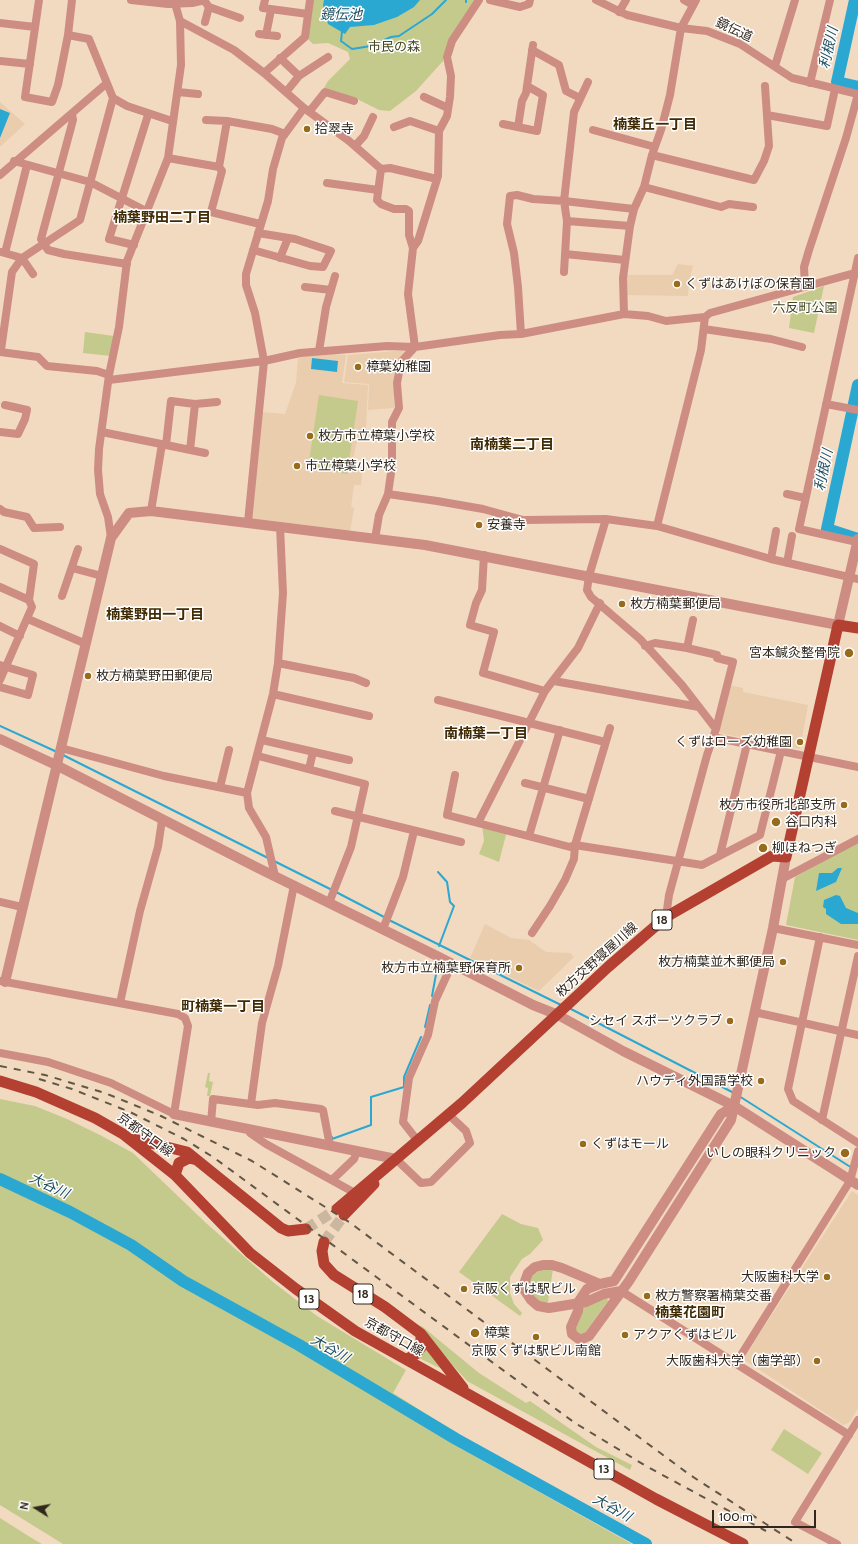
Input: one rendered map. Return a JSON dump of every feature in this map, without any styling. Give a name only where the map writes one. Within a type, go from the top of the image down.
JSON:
[{"type":"main road","points":[[786,857],[838,625],[858,628]]},
{"type":"main road","name":"枚方交野寝屋川線","points":[[396,1160],[356,1193],[340,1212],[364,1195],[396,1160],[417,1140],[558,1015],[608,967],[666,917],[772,856],[786,857]]},
{"type":"main road","name":"京都守口線","points":[[0,1081],[36,1092],[95,1118],[123,1134],[175,1175],[250,1253],[290,1285],[355,1331],[656,1499],[743,1544]]},
{"type":"main road","points":[[123,1134],[138,1141],[187,1152],[281,1228],[288,1231],[306,1229]]},
{"type":"main road","points":[[175,1175],[179,1163],[189,1158],[197,1160]]},
{"type":"main road","name":"18","points":[[324,1242],[322,1251],[324,1264],[334,1275],[385,1307],[421,1334],[466,1392]]},
{"type":"main road","points":[[407,1359],[416,1354],[421,1347],[421,1334]]},
{"type":"street","points":[[39,0],[25,97],[52,102],[58,85],[68,35],[72,0]]},
{"type":"street","points":[[131,0],[168,4],[174,1],[206,3],[240,18]]},
{"type":"street","points":[[265,0],[263,8],[308,14]]},
{"type":"street","points":[[264,73],[305,37],[310,0]]},
{"type":"street","points":[[413,248],[418,241],[438,179],[439,131],[447,116],[448,108],[450,76],[447,58],[452,41],[479,0]]},
{"type":"street","points":[[490,0],[520,7],[529,4],[530,0]]},
{"type":"street","name":"鏡伝道","points":[[596,0],[619,12],[681,28],[707,31],[740,44],[792,78],[858,94]]},
{"type":"street","points":[[619,12],[626,0]]},
{"type":"street","points":[[624,314],[623,278],[630,226],[634,209],[644,187],[653,151],[661,130],[670,95],[681,28],[694,2],[684,0]]},
{"type":"street","points":[[775,66],[795,0]]},
{"type":"street","points":[[810,83],[830,0]]},
{"type":"street","points":[[174,1],[180,21],[180,65],[178,92],[172,121],[168,158],[146,211],[127,264],[119,327],[109,377],[102,432],[98,470],[100,494],[108,517],[111,538],[22,907],[2,982],[178,1014],[185,1018],[188,1026],[174,1114]]},
{"type":"street","points":[[205,22],[206,3]]},
{"type":"street","points":[[271,10],[262,34],[277,36]]},
{"type":"street","points":[[180,21],[234,50],[264,73],[306,110],[355,146],[381,169],[390,168],[438,179]]},
{"type":"street","points":[[0,23],[35,27]]},
{"type":"street","points":[[68,35],[89,39],[113,98],[148,115],[172,121]]},
{"type":"street","points":[[518,127],[527,86],[532,48],[559,65],[566,91],[580,98]]},
{"type":"street","points":[[286,92],[299,76],[328,57]]},
{"type":"street","points":[[280,58],[299,76]]},
{"type":"street","points":[[0,61],[30,64]]},
{"type":"street","points":[[564,272],[567,221],[564,201],[574,112],[588,82]]},
{"type":"street","points":[[0,175],[14,161],[107,84]]},
{"type":"street","points":[[503,124],[537,131],[542,95],[527,86]]},
{"type":"street","points":[[593,130],[653,151],[754,180],[764,162],[768,146],[765,86]]},
{"type":"street","points":[[767,115],[827,126],[835,89]]},
{"type":"street","points":[[178,92],[198,94]]},
{"type":"street","points":[[248,522],[264,361],[256,313],[246,285],[246,274],[268,200],[273,169],[285,134],[306,110],[325,92],[354,101]]},
{"type":"street","points":[[805,287],[804,267],[846,138],[858,94]]},
{"type":"street","points":[[424,97],[448,108]]},
{"type":"street","points":[[113,98],[80,220],[22,258],[12,272],[0,351],[38,357],[47,366],[98,371],[109,377],[264,361],[300,353],[319,351],[387,346],[416,347],[500,335],[521,334],[624,314],[648,316],[666,321],[705,317],[710,313],[856,272]]},
{"type":"street","points":[[72,114],[73,120],[41,239],[45,243],[48,250],[127,264]]},
{"type":"street","points":[[134,245],[109,238],[148,115]]},
{"type":"street","points":[[355,146],[364,136],[373,118]]},
{"type":"street","points":[[206,120],[227,121],[272,129],[285,134]]},
{"type":"street","points":[[227,121],[219,167],[222,171],[211,212],[331,251],[324,267],[310,266],[253,250]]},
{"type":"street","points":[[393,128],[410,121],[439,131]]},
{"type":"street","points":[[168,158],[219,167]]},
{"type":"street","points":[[14,161],[90,182],[146,211]]},
{"type":"street","points":[[27,165],[2,253],[22,258],[33,274]]},
{"type":"street","points":[[381,169],[377,200],[381,204],[408,211],[409,235],[413,248],[408,294],[416,347]]},
{"type":"street","points":[[328,183],[378,190]]},
{"type":"street","points":[[644,187],[722,207],[729,204],[748,208]]},
{"type":"street","points":[[521,334],[517,280],[507,224],[510,196],[518,195],[532,199],[634,209]]},
{"type":"street","points":[[567,221],[630,226]]},
{"type":"street","points":[[280,258],[288,238]]},
{"type":"street","points":[[565,254],[625,260]]},
{"type":"street","points":[[111,538],[129,513],[151,511],[248,522],[425,545],[484,555],[838,625],[854,578],[858,540],[799,529],[858,258]]},
{"type":"street","points":[[319,351],[326,307],[335,276]]},
{"type":"street","points":[[305,287],[331,290]]},
{"type":"street","points":[[657,526],[701,350],[705,317]]},
{"type":"street","points":[[704,329],[771,339],[802,347]]},
{"type":"street","points":[[375,539],[379,515],[388,494],[392,466],[392,422],[399,408],[397,383],[401,362],[416,347]]},
{"type":"street","points":[[151,511],[171,402],[195,404],[217,402]]},
{"type":"street","points":[[190,450],[195,404]]},
{"type":"street","points":[[826,404],[858,410]]},
{"type":"street","points":[[0,432],[18,434],[27,410],[5,405]]},
{"type":"street","points":[[102,432],[205,453]]},
{"type":"street","points":[[388,494],[437,500],[483,509],[523,520],[606,519],[657,526],[771,559],[854,578]]},
{"type":"street","points":[[787,494],[805,498]]},
{"type":"street","points":[[0,509],[4,512],[27,517],[34,528],[60,527]]},
{"type":"street","points":[[606,519],[589,576],[587,590],[592,597],[645,646],[682,685],[714,733],[747,744],[858,767]]},
{"type":"street","points":[[275,876],[266,837],[249,808],[247,793],[258,756],[273,694],[278,663],[283,593],[280,526]]},
{"type":"street","points":[[771,559],[776,531]]},
{"type":"street","points":[[787,563],[792,536]]},
{"type":"street","points":[[0,549],[34,564],[29,600],[32,607],[20,636],[3,667],[0,680]]},
{"type":"street","points":[[62,596],[78,549]]},
{"type":"street","points":[[484,555],[482,590],[476,603],[470,625],[494,632],[483,673],[546,691]]},
{"type":"street","points":[[72,568],[102,576]]},
{"type":"street","points":[[0,587],[29,600]]},
{"type":"street","points":[[478,823],[546,691],[578,648],[600,603]]},
{"type":"street","points":[[28,619],[86,644]]},
{"type":"street","points":[[687,648],[693,620]]},
{"type":"street","points":[[0,626],[20,636]]},
{"type":"street","points":[[645,646],[655,643],[687,648],[717,655],[717,658],[733,662],[669,895],[666,917]]},
{"type":"street","points":[[278,663],[354,678],[366,683]]},
{"type":"street","points":[[0,687],[28,695],[33,675],[3,667]]},
{"type":"street","points":[[554,681],[698,707]]},
{"type":"street","points":[[273,694],[369,716]]},
{"type":"street","points":[[438,700],[605,742]]},
{"type":"street","points":[[532,933],[565,880],[574,859],[575,845],[610,728]]},
{"type":"street","points":[[529,836],[560,730]]},
{"type":"street","points":[[0,739],[56,765],[162,820],[533,1005],[558,1015],[623,1052],[734,1106],[854,1183]]},
{"type":"street","points":[[262,740],[349,760]]},
{"type":"street","points":[[720,855],[747,744]]},
{"type":"street","points":[[61,748],[164,776],[247,793]]},
{"type":"street","points":[[220,787],[229,750]]},
{"type":"street","points":[[455,776],[447,815],[570,847],[575,845],[702,865],[760,835],[781,751]]},
{"type":"street","points":[[308,769],[313,752]]},
{"type":"street","points":[[258,756],[365,784],[351,847],[329,903]]},
{"type":"street","points":[[525,783],[589,799]]},
{"type":"street","points":[[335,811],[461,842]]},
{"type":"street","points":[[120,1003],[140,911],[158,847],[162,820]]},
{"type":"street","points":[[382,930],[403,877],[414,831]]},
{"type":"street","points":[[782,879],[858,839]]},
{"type":"street","points":[[734,1106],[721,1114],[619,1275],[614,1281],[587,1289],[583,1293],[578,1303],[576,1316],[571,1327],[572,1334],[577,1338],[582,1340],[588,1336],[621,1291],[732,1120],[773,928],[786,857]]},
{"type":"street","points":[[251,1104],[262,1023],[278,966],[294,885]]},
{"type":"street","points":[[0,902],[22,907]]},
{"type":"street","points":[[773,928],[858,945]]},
{"type":"street","points":[[820,938],[788,1089],[793,1101],[858,1143]]},
{"type":"street","points":[[822,1120],[858,956]]},
{"type":"street","points":[[417,1140],[402,1122],[409,1078],[428,1035],[435,1001],[452,964]]},
{"type":"street","points":[[754,1012],[858,1035]]},
{"type":"street","points":[[0,1053],[48,1062],[111,1082],[174,1114],[396,1160],[420,1183],[431,1182],[470,1143],[466,1131],[448,1114]]},
{"type":"street","points":[[211,1122],[213,1099],[258,1105],[275,1103],[321,1109],[330,1146]]},
{"type":"street","points":[[250,1130],[250,1133],[266,1144],[356,1193]]},
{"type":"street","points":[[736,1363],[854,1183],[858,1151]]},
{"type":"street","points":[[332,1180],[354,1159],[357,1152]]},
{"type":"street","points":[[600,1284],[552,1264],[539,1265],[528,1273],[524,1284],[524,1291],[533,1303],[549,1308],[578,1303],[604,1294],[621,1291],[848,1435]]},
{"type":"street","points":[[837,1544],[795,1522],[858,1420]]},
{"type":"shaded area","points":[[0,102],[25,124],[0,147]]},
{"type":"shaded area","points":[[678,264],[693,266],[689,281],[688,296],[626,295],[627,275],[672,275]]},
{"type":"shaded area","points":[[407,350],[394,366],[394,408],[368,410],[369,384],[344,382],[348,355]]},
{"type":"shaded area","name":"枚方市立樟葉小学校","points":[[318,353],[346,355],[342,383],[368,385],[366,427],[356,445],[352,464],[363,465],[361,485],[354,485],[351,507],[354,508],[350,532],[251,519],[261,412],[285,414],[296,383],[298,358]]},
{"type":"shaded area","points":[[728,685],[743,688],[743,692],[808,705],[800,749],[719,733]]},
{"type":"shaded area","points":[[485,924],[511,938],[529,940],[546,952],[570,953],[574,957],[539,991],[470,958]]},
{"type":"shaded area","name":"大阪歯科大学","points":[[852,1191],[858,1195],[858,1408],[850,1422],[843,1425],[743,1359]]},
{"type":"green space","name":"市民の森","points":[[313,0],[475,0],[448,43],[443,61],[416,91],[390,111],[379,110],[353,97],[330,92],[324,88],[328,81],[350,59],[348,52],[328,43],[313,44],[307,38]]},
{"type":"green space","name":"六反町公園","points":[[824,286],[814,333],[789,328],[793,297]]},
{"type":"green space","points":[[85,332],[114,336],[111,356],[83,353]]},
{"type":"green space","points":[[319,395],[358,401],[347,474],[308,468]]},
{"type":"green space","points":[[482,824],[507,831],[499,862],[479,854],[484,841]]},
{"type":"green space","points":[[858,842],[858,940],[786,925],[795,877]]},
{"type":"green space","points":[[208,1073],[210,1073],[209,1081],[213,1082],[210,1096],[207,1096],[208,1088],[205,1087]]},
{"type":"green space","points":[[0,1099],[35,1106],[67,1119],[133,1153],[206,1223],[273,1282],[317,1316],[406,1370],[393,1393],[465,1438],[460,1448],[632,1544],[63,1544],[0,1505]]},
{"type":"green space","points":[[502,1214],[521,1224],[538,1228],[543,1240],[530,1254],[522,1259],[510,1277],[510,1293],[514,1304],[522,1313],[520,1316],[459,1272]]},
{"type":"green space","points":[[553,1269],[548,1302],[543,1303],[534,1299],[528,1288],[530,1278],[539,1270]]},
{"type":"green space","points":[[607,1298],[608,1301],[584,1334],[577,1335],[574,1325],[583,1307]]},
{"type":"green space","points":[[406,1320],[423,1327],[479,1373],[526,1403],[530,1401],[596,1447],[632,1465],[630,1470],[467,1381],[422,1331]]},
{"type":"green space","points":[[425,1345],[448,1372],[419,1358]]},
{"type":"green space","points":[[784,1429],[822,1453],[808,1474],[771,1450]]},
{"type":"green space","points":[[0,1518],[30,1537],[42,1544],[0,1544]]},
{"type":"water","name":"鏡伝池","points":[[324,0],[420,0],[414,7],[397,17],[374,25],[350,27],[345,34],[328,24],[323,5]]},
{"type":"water","points":[[0,109],[10,113],[0,138]]},
{"type":"water","points":[[312,358],[338,361],[337,372],[311,369]]},
{"type":"water","points":[[838,868],[842,868],[836,882],[816,891],[819,873],[832,873]]},
{"type":"water","points":[[836,895],[840,896],[846,908],[858,913],[858,924],[841,924],[826,914],[826,909],[823,907],[824,900]]},
{"type":"waterway","points":[[342,32],[341,41],[352,49],[371,46],[391,37],[399,36],[432,14],[446,0]]},
{"type":"waterway","name":"利根川","points":[[855,0],[837,82],[858,87]]},
{"type":"waterway","name":"利根川","points":[[858,385],[827,529],[858,539]]},
{"type":"waterway","points":[[0,726],[57,752]]},
{"type":"waterway","points":[[63,755],[268,858]]},
{"type":"waterway","points":[[274,861],[332,890]]},
{"type":"waterway","points":[[438,872],[447,882],[450,902],[454,906],[439,946]]},
{"type":"waterway","points":[[336,892],[386,918]]},
{"type":"waterway","points":[[389,920],[561,1005]]},
{"type":"waterway","points":[[432,996],[437,969]]},
{"type":"waterway","points":[[425,1027],[430,1005]]},
{"type":"waterway","points":[[569,1008],[734,1093]]},
{"type":"waterway","points":[[332,1137],[332,1139],[371,1125],[371,1097],[404,1087],[404,1077],[421,1037]]},
{"type":"waterway","points":[[739,1096],[852,1168]]},
{"type":"waterway","name":"大谷川","points":[[0,1179],[70,1212],[131,1245],[183,1281],[299,1345],[456,1439],[646,1544]]},
{"type":"tunnel","points":[[306,1229],[337,1209]]},
{"type":"tunnel","points":[[324,1242],[344,1215]]},
{"type":"railway","points":[[0,1066],[45,1075],[105,1093],[161,1116],[252,1161],[349,1222],[690,1475],[797,1544]]},
{"type":"railway","points":[[39,1079],[72,1089],[130,1112],[184,1139],[213,1157],[575,1423],[646,1466],[766,1531]]},
{"type":"place","name":"拾翠寺","points":[[307,129]]},
{"type":"place","name":"くずはあけぼの保育園","points":[[677,284]]},
{"type":"place","name":"樟葉幼稚園","points":[[358,367]]},
{"type":"place","name":"枚方市立樟葉小学校","points":[[310,436]]},
{"type":"place","name":"市立樟葉小学校","points":[[297,466]]},
{"type":"place","name":"安養寺","points":[[479,525]]},
{"type":"place","name":"枚方楠葉郵便局","points":[[622,604]]},
{"type":"place","name":"宮本鍼灸整骨院","points":[[849,653]]},
{"type":"place","name":"枚方楠葉野田郵便局","points":[[88,676]]},
{"type":"place","name":"くずはローズ幼稚園","points":[[800,742]]},
{"type":"place","name":"枚方市役所北部支所","points":[[844,805]]},
{"type":"place","name":"谷口内科","points":[[776,822]]},
{"type":"place","name":"柳ほねつぎ","points":[[763,848]]},
{"type":"place","name":"枚方楠葉並木郵便局","points":[[783,962]]},
{"type":"place","name":"枚方市立楠葉野保育所","points":[[519,968]]},
{"type":"place","name":"シセイ スポーツクラブ","points":[[730,1021]]},
{"type":"place","name":"ハウディ外国語学校","points":[[761,1081]]},
{"type":"place","name":"くずはモール","points":[[583,1144]]},
{"type":"place","name":"いしの眼科クリニック","points":[[845,1153]]},
{"type":"place","name":"大阪歯科大学","points":[[827,1277]]},
{"type":"place","name":"京阪くずは駅ビル","points":[[464,1289]]},
{"type":"place","name":"枚方警察署楠葉交番","points":[[647,1296]]},
{"type":"place","name":"樟葉","points":[[475,1333]]},
{"type":"place","name":"アクアくずはビル","points":[[625,1335]]},
{"type":"place","name":"京阪くずは駅ビル南館","points":[[536,1337]]},
{"type":"place","name":"大阪歯科大学（歯学部）","points":[[817,1361]]},
{"type":"district","name":"楠葉丘一丁目","points":[[655,125]]},
{"type":"district","name":"楠葉野田二丁目","points":[[162,218]]},
{"type":"district","name":"南楠葉二丁目","points":[[512,445]]},
{"type":"district","name":"楠葉野田一丁目","points":[[155,615]]},
{"type":"district","name":"南楠葉一丁目","points":[[486,734]]},
{"type":"district","name":"町楠葉一丁目","points":[[223,1007]]},
{"type":"district","name":"楠葉花園町","points":[[690,1313]]}]
